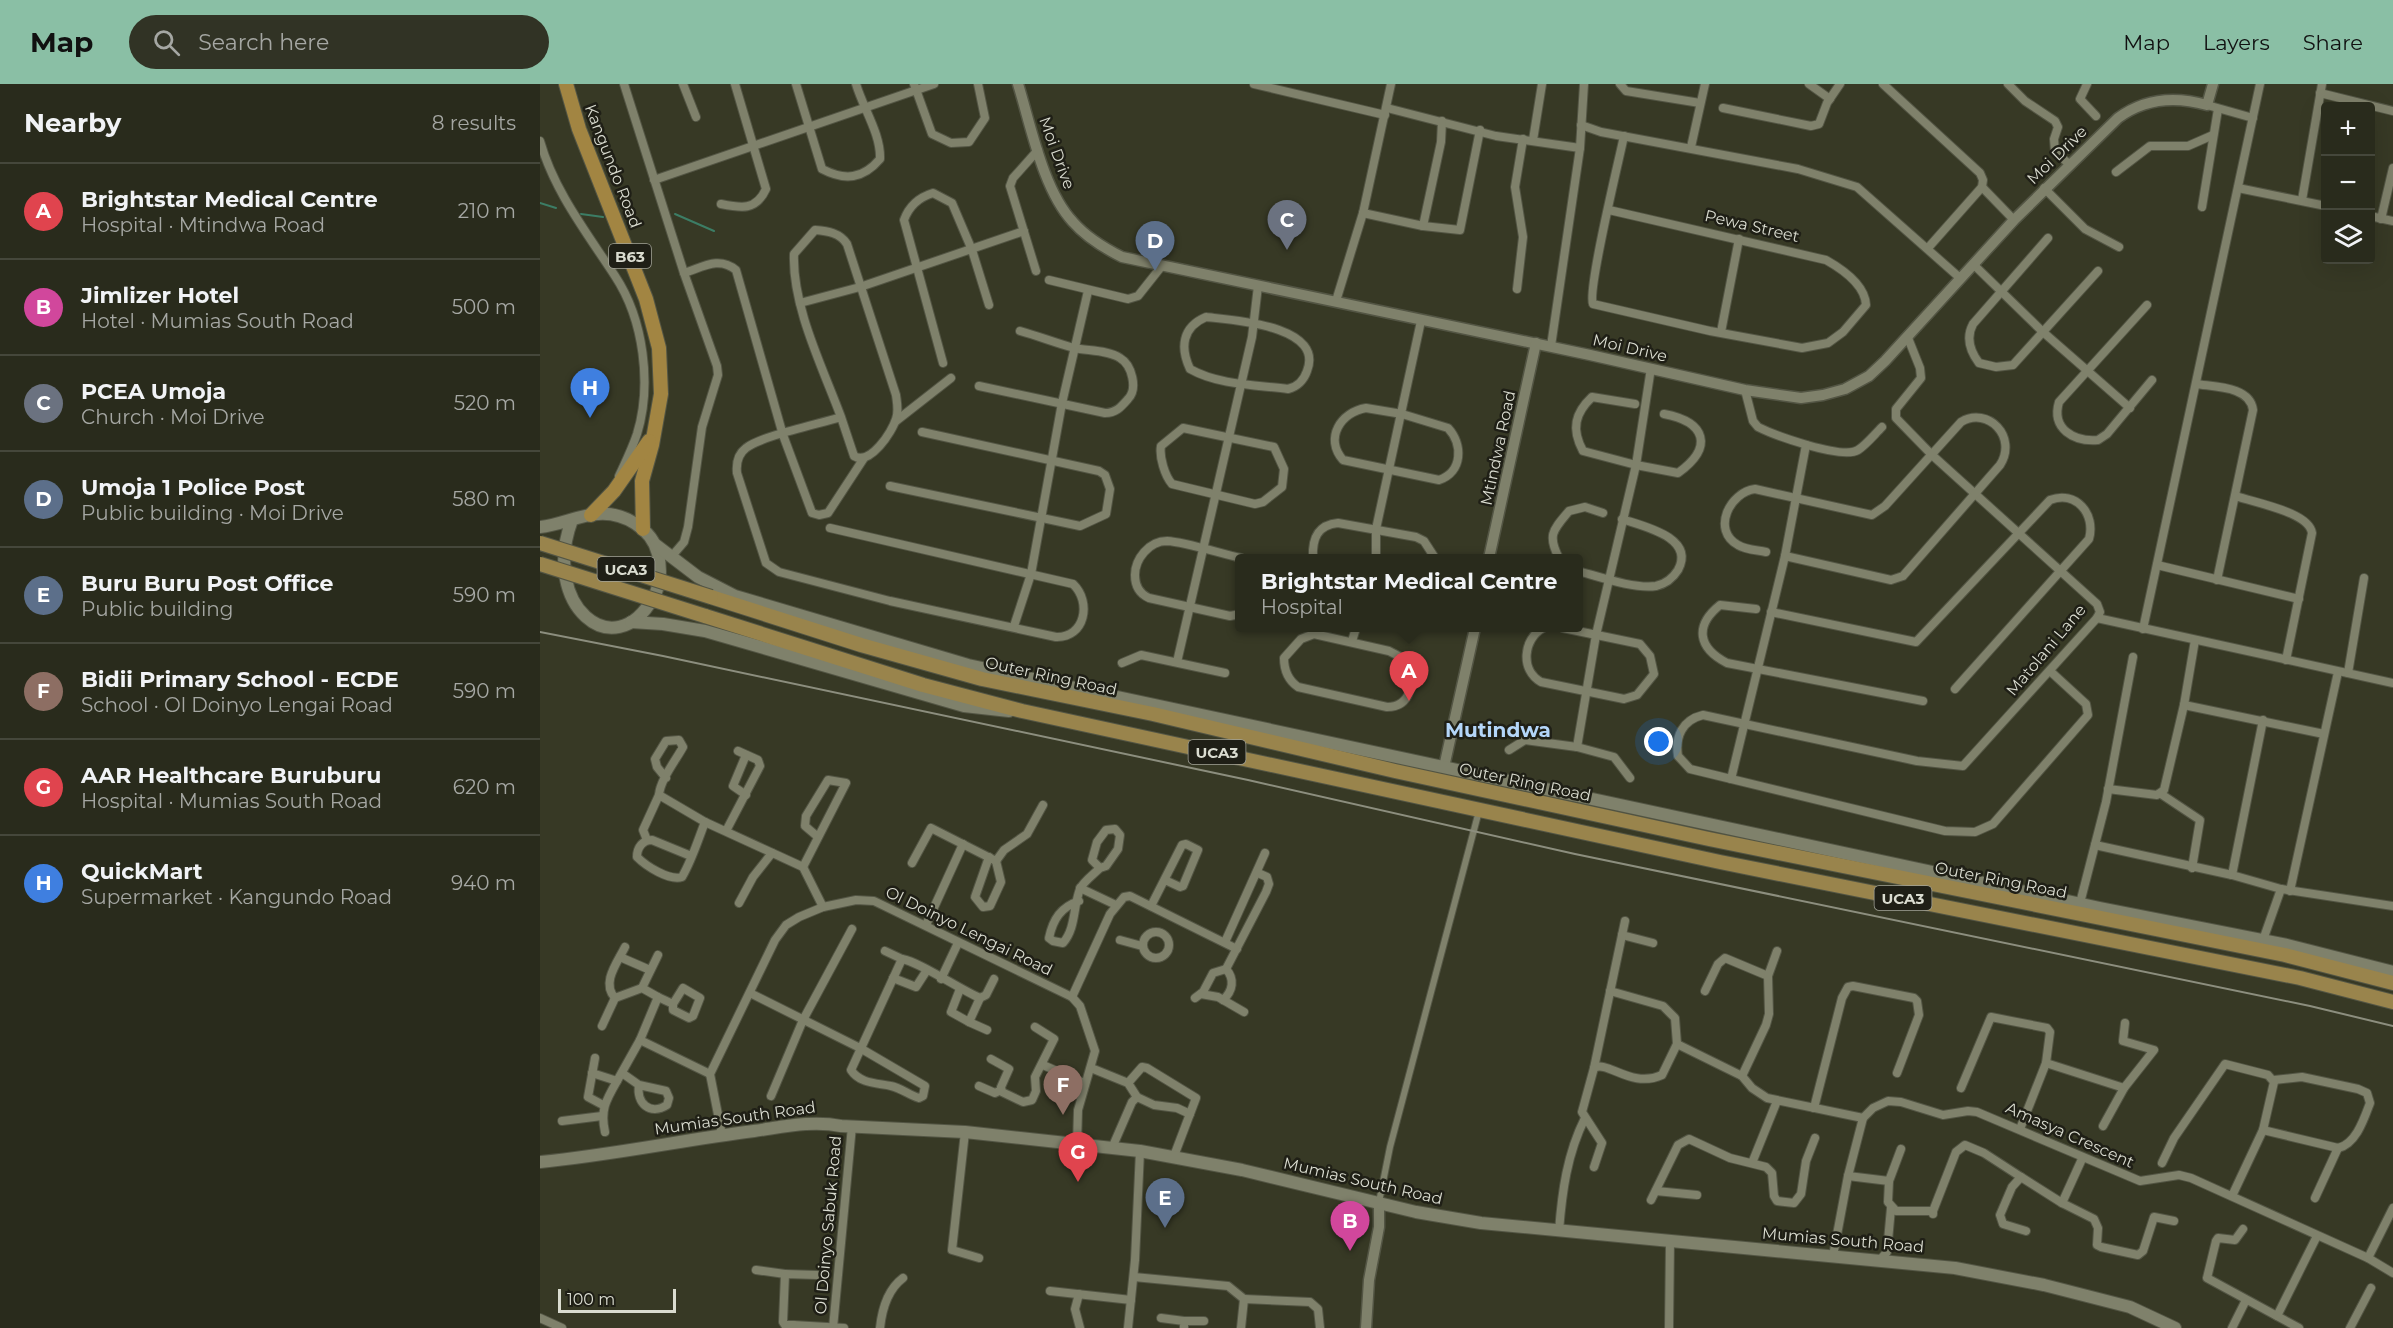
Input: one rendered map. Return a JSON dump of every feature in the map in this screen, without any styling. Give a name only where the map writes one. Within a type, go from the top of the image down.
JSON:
[{"type":"highway","name":"Kangundo Road","points":[[566,84],[579,129],[646,299],[659,348],[661,394],[642,482],[643,529]]},
{"type":"highway","points":[[591,515],[614,491],[653,434]]},
{"type":"main road","points":[[540,527],[591,515],[614,515],[643,529],[656,545],[660,579],[654,596],[644,611],[631,622],[614,626],[587,626],[569,618]]},
{"type":"main road","points":[[546,582],[546,560],[551,546],[572,520]]},
{"type":"main road","name":"Outer Ring Road","points":[[540,543],[861,645],[974,676],[1154,714],[1395,771],[1709,839],[2285,955],[2393,982]]},
{"type":"main road","name":"UCA3","points":[[656,545],[698,577],[735,596],[909,648],[1025,679],[2062,899]]},
{"type":"main road","name":"UCA3","points":[[540,564],[786,643],[1022,711],[1720,862],[2300,978],[2393,1002]]},
{"type":"main road","name":"UCA3","points":[[631,622],[679,626],[721,636],[964,706],[1000,711],[1022,711]]},
{"type":"main road","points":[[1025,679],[1042,692]]},
{"type":"main road","points":[[2040,904],[2062,899]]},
{"type":"main road","name":"Outer Ring Road","points":[[2062,899],[2263,940],[2393,972]]},
{"type":"main road","name":"Mumias South Road","points":[[540,1162],[590,1157],[722,1135],[822,1122],[852,1126],[965,1132],[1174,1156],[1457,1219],[1559,1231],[1955,1268],[2072,1292],[2130,1307],[2175,1328]]},
{"type":"street","points":[[624,84],[684,273],[714,356],[718,375],[702,427],[684,542],[672,556]]},
{"type":"street","points":[[683,84],[696,117]]},
{"type":"street","points":[[721,204],[750,208],[763,195],[765,182],[735,84]]},
{"type":"street","points":[[796,84],[822,169],[839,176],[862,176],[880,159],[880,146],[856,84]]},
{"type":"street","points":[[654,180],[864,108],[915,87],[934,84]]},
{"type":"street","points":[[915,87],[932,134],[951,143],[969,142],[985,118],[978,84]]},
{"type":"street","name":"Moi Drive","points":[[1018,84],[1038,150],[1057,198],[1072,222],[1098,244],[1122,257],[1161,267],[1336,301],[1420,321],[1551,346],[1745,390],[1800,398],[1845,389],[1869,375],[1908,338],[2044,188],[2118,118],[2133,107],[2164,99],[2213,107]]},
{"type":"street","points":[[1254,84],[1442,121],[1496,136],[1580,148]]},
{"type":"street","points":[[1336,301],[1363,213],[1391,84]]},
{"type":"street","points":[[1533,140],[1542,84]]},
{"type":"street","points":[[1551,346],[1580,148],[1584,84]]},
{"type":"street","points":[[1620,84],[1626,92],[1700,103]]},
{"type":"street","points":[[1691,147],[1705,84]]},
{"type":"street","points":[[1809,84],[1830,99]]},
{"type":"street","points":[[1723,108],[1814,125],[1819,124],[1830,99],[1840,84]]},
{"type":"street","points":[[1883,84],[1980,173],[1983,180],[1982,187],[1928,248]]},
{"type":"street","points":[[2008,84],[2025,101],[2055,121],[2058,127],[2054,139],[2055,152],[2068,164]]},
{"type":"street","points":[[2087,84],[2080,99],[2096,116]]},
{"type":"street","points":[[2202,207],[2213,135],[2213,84]]},
{"type":"street","points":[[2143,629],[2260,84]]},
{"type":"street","points":[[2302,200],[2321,88],[2393,111]]},
{"type":"street","points":[[2213,107],[2253,118]]},
{"type":"street","points":[[1423,226],[1441,142],[1442,121]]},
{"type":"street","points":[[1581,125],[1624,136],[1798,169],[1857,187],[1960,278]]},
{"type":"street","points":[[1363,213],[1423,226],[1460,230],[1480,130]]},
{"type":"street","points":[[2116,171],[2150,146],[2188,146],[2213,135]]},
{"type":"street","points":[[1624,136],[1594,273],[1591,299],[1593,304],[1721,332],[1739,238]]},
{"type":"street","points":[[1517,289],[1523,237],[1515,186],[1523,139]]},
{"type":"street","points":[[540,141],[581,228],[616,278],[632,311],[638,335],[644,365],[640,419],[614,491]]},
{"type":"street","points":[[1036,271],[1010,183],[1038,150]]},
{"type":"street","points":[[2380,219],[2393,168]]},
{"type":"street","points":[[1982,187],[2014,219]]},
{"type":"street","points":[[2044,188],[2085,229],[2118,247]]},
{"type":"street","points":[[2238,188],[2321,205]]},
{"type":"street","points":[[943,363],[904,220],[907,212],[922,196],[933,193],[952,203],[972,250],[989,305]]},
{"type":"street","name":"Pewa Street","points":[[1609,210],[1739,238],[1826,260],[1847,272],[1863,296],[1866,305],[1843,332],[1828,343],[1815,346],[1802,348],[1721,332]]},
{"type":"street","points":[[2375,218],[2393,221]]},
{"type":"street","points":[[864,458],[854,456],[800,303],[794,254],[815,230],[830,232],[844,239],[896,395],[898,412],[896,422]]},
{"type":"street","points":[[800,303],[860,287],[1024,231]]},
{"type":"street","points":[[2048,238],[1999,292],[1969,331],[1969,344],[1979,363],[1996,367],[2013,365],[2098,271]]},
{"type":"street","points":[[684,273],[716,262],[723,262],[736,270],[783,435],[812,513],[819,515],[828,513],[864,458],[870,455],[896,422],[951,378]]},
{"type":"street","points":[[1973,264],[1999,292],[2090,370],[2130,408]]},
{"type":"street","points":[[1049,280],[1088,291],[1133,299],[1161,267]]},
{"type":"street","points":[[1177,662],[1239,383],[1252,337],[1258,286]]},
{"type":"street","points":[[1014,626],[1031,574],[1062,403],[1088,291]]},
{"type":"street","points":[[2147,305],[2059,402],[2058,418],[2067,435],[2088,441],[2098,440],[2130,408],[2152,381]]},
{"type":"street","points":[[1206,317],[1252,323],[1296,337],[1309,357],[1309,369],[1295,388],[1239,383],[1198,374],[1190,369],[1183,345],[1187,333],[1198,320],[1206,317]]},
{"type":"street","points":[[1376,554],[1376,529],[1390,472],[1420,321]]},
{"type":"street","points":[[980,386],[1113,413],[1131,396],[1134,387],[1125,362],[1118,356],[1075,348],[1020,331]]},
{"type":"street","name":"Matolani Lane","points":[[1745,726],[1807,736],[1917,761],[1956,767],[1967,765],[2100,612],[2097,604],[2062,570],[1932,455],[1896,418],[1894,413],[1920,378],[1920,368],[1908,338]]},
{"type":"street","name":"Mtindwa Road","points":[[1491,554],[1536,344]]},
{"type":"street","points":[[1577,747],[1596,635],[1635,465],[1651,368]]},
{"type":"street","points":[[2196,384],[2238,392],[2252,402],[2253,410],[2217,580]]},
{"type":"street","points":[[1745,390],[1753,421],[1758,427],[1806,445],[1850,453],[1858,450],[1882,428]]},
{"type":"street","points":[[1635,404],[1592,397],[1578,414],[1575,426],[1583,451],[1635,465],[1678,473],[1699,452],[1702,444],[1701,434],[1691,422],[1664,414]]},
{"type":"street","points":[[1366,408],[1402,414],[1448,428],[1460,453],[1458,462],[1450,472],[1438,480],[1390,472],[1343,460],[1339,456],[1334,434],[1338,425],[1356,409],[1366,408]]},
{"type":"street","points":[[830,528],[1073,584],[1082,600],[1082,622],[1073,633],[1065,638],[890,601],[772,570],[766,563],[736,465],[744,449],[757,441],[841,417]]},
{"type":"street","points":[[1766,552],[1745,548],[1732,540],[1725,525],[1728,507],[1747,490],[1755,489],[1872,515],[1886,506],[1967,418],[1998,426],[2007,448],[2007,455],[1977,494],[1903,576],[1896,579],[1785,556]]},
{"type":"street","points":[[1182,429],[1227,438],[1274,447],[1284,469],[1285,480],[1273,496],[1255,504],[1172,484],[1168,479],[1160,452],[1161,446],[1182,429]]},
{"type":"street","points":[[890,486],[1086,525],[1106,514],[1110,500],[1105,475],[1051,460],[922,432]]},
{"type":"street","points":[[1731,779],[1785,556],[1806,445]]},
{"type":"street","points":[[1771,612],[1916,642],[2018,531],[2050,500],[2060,496],[2081,503],[2088,513],[2092,528],[2090,539],[1955,688]]},
{"type":"street","points":[[2236,496],[2302,518],[2311,527],[2286,660]]},
{"type":"street","points":[[1557,554],[1552,544],[1552,535],[1569,511],[1585,507],[1603,513]]},
{"type":"street","points":[[1583,572],[1608,579],[1656,586],[1667,582],[1677,571],[1682,560],[1678,546],[1668,535],[1622,519]]},
{"type":"street","points":[[1313,554],[1314,540],[1327,524],[1376,529],[1416,537],[1424,541],[1432,554]]},
{"type":"street","points":[[1235,557],[1167,541],[1146,550],[1135,568],[1135,580],[1143,595],[1190,609],[1235,615]]},
{"type":"street","points":[[2157,565],[2299,598]]},
{"type":"street","points":[[2348,673],[2364,578]]},
{"type":"street","points":[[1756,609],[1720,605],[1705,621],[1701,631],[1709,650],[1717,658],[1726,663],[1923,701]]},
{"type":"street","points":[[2097,618],[2338,672],[2393,682]]},
{"type":"street","points":[[1352,641],[1355,632]]},
{"type":"street","points":[[1444,768],[1474,632]]},
{"type":"street","points":[[1538,632],[1528,643],[1526,649],[1532,675],[1541,682],[1631,699],[1654,674],[1650,656],[1640,644],[1583,632]]},
{"type":"street","points":[[1314,634],[1352,641],[1389,651],[1410,662],[1414,684],[1402,703],[1396,707],[1387,707],[1298,687],[1293,683],[1284,665],[1284,658],[1301,639],[1314,634]]},
{"type":"street","points":[[2161,794],[2184,705],[2195,640]]},
{"type":"street","points":[[1122,663],[1141,655],[1225,673]]},
{"type":"street","points":[[2080,903],[2108,789],[2133,657]]},
{"type":"street","points":[[1745,726],[1703,715],[1688,721],[1678,737],[1678,756],[1682,763],[1690,769],[1945,831],[1975,832],[1993,825],[2088,715],[2086,704],[2050,671]]},
{"type":"street","points":[[2263,940],[2285,890],[2325,734],[2338,672]]},
{"type":"street","points":[[2184,705],[2325,734]]},
{"type":"street","points":[[2232,875],[2263,720]]},
{"type":"street","points":[[1509,750],[1525,740],[1577,747],[1614,757],[1630,778]]},
{"type":"street","points":[[726,831],[746,795],[759,770],[760,763],[742,753],[733,786],[746,795]]},
{"type":"street","points":[[647,840],[643,830],[666,778]]},
{"type":"street","points":[[802,867],[823,828],[846,783],[828,780],[806,816],[805,826],[818,837]]},
{"type":"street","points":[[2108,789],[2161,794],[2197,815],[2200,820],[2192,868]]},
{"type":"street","points":[[659,795],[705,822],[802,867],[823,908]]},
{"type":"street","points":[[912,863],[931,828],[992,859],[1001,882],[990,906],[983,907],[976,903],[975,897],[992,859],[1027,834],[1043,805]]},
{"type":"street","points":[[1366,1328],[1369,1280],[1379,1227],[1378,1202],[1390,1148],[1479,810]]},
{"type":"street","points":[[647,840],[637,851],[638,857],[672,878],[682,877],[705,822]]},
{"type":"street","points":[[1079,901],[1062,908],[1049,938],[1053,941],[1063,944],[1068,938],[1079,901],[1080,888],[1100,868],[1110,863],[1118,849],[1120,835],[1115,829],[1106,830],[1101,835],[1094,851],[1092,860],[1100,868]]},
{"type":"street","points":[[647,840],[691,856]]},
{"type":"street","points":[[926,925],[963,844]]},
{"type":"street","points":[[1151,906],[1184,844],[1198,850],[1183,886],[1180,887],[1165,880]]},
{"type":"street","points":[[2095,845],[2232,875],[2285,890],[2393,906]]},
{"type":"street","points":[[739,903],[753,877],[772,853]]},
{"type":"street","points":[[1225,942],[1258,873],[1265,853]]},
{"type":"street","points":[[1244,1012],[1223,1000],[1198,996],[1213,973],[1226,969],[1266,892],[1269,884],[1267,877],[1258,873]]},
{"type":"street","points":[[1080,888],[1116,905]]},
{"type":"street","points":[[1077,1145],[1078,1110],[1095,1051],[1092,1035],[1080,1006],[1072,997],[1116,905],[1124,897],[1130,896],[1237,949]]},
{"type":"street","name":"Ol Doinyo Lengai Road","points":[[710,1074],[776,940],[786,925],[823,908],[865,899],[926,925],[958,943],[1072,997]]},
{"type":"street","points":[[1162,933],[1169,914]]},
{"type":"street","points":[[1594,1167],[1602,1143],[1585,1118],[1582,1105],[1594,1068],[1625,921]]},
{"type":"street","points":[[771,1096],[802,1020],[852,929]]},
{"type":"street","points":[[1120,940],[1142,946],[1148,955],[1162,957],[1169,945],[1162,933]]},
{"type":"street","points":[[1142,946],[1148,934],[1162,933]]},
{"type":"street","points":[[1622,935],[1653,943]]},
{"type":"street","points":[[941,979],[958,943]]},
{"type":"street","points":[[615,998],[610,992],[609,981],[625,947]]},
{"type":"street","points":[[885,951],[915,962],[941,979],[980,998]]},
{"type":"street","points":[[1742,1076],[1769,1014],[1768,976],[1777,951]]},
{"type":"street","points":[[602,1026],[615,998],[642,988],[658,954]]},
{"type":"street","points":[[620,957],[650,970]]},
{"type":"street","points":[[1706,991],[1718,964],[1725,958],[1768,976]]},
{"type":"street","points":[[750,993],[860,1048],[925,1086],[923,1096],[916,1097],[893,1086],[876,1086],[854,1075],[852,1068],[860,1048],[903,959]]},
{"type":"street","points":[[1223,1000],[1232,986],[1230,974],[1226,969]]},
{"type":"street","points":[[893,978],[916,987],[927,970]]},
{"type":"street","points":[[969,1022],[980,998],[986,995],[994,979]]},
{"type":"street","points":[[1814,1108],[1842,998],[1848,987],[1914,998],[1917,1001],[1919,1015],[1897,1073]]},
{"type":"street","points":[[642,988],[673,1004]]},
{"type":"street","points":[[960,989],[951,1012],[987,1030]]},
{"type":"street","points":[[1594,1068],[1601,1066],[1635,1079],[1647,1081],[1662,1075],[1677,1044],[1675,1018],[1663,1006],[1610,991]]},
{"type":"street","points":[[605,1132],[602,1116],[603,1105],[640,1040],[658,997]]},
{"type":"street","points":[[1961,1088],[1988,1022],[1995,1016],[2047,1028],[2050,1032],[2046,1063],[2020,1129]]},
{"type":"street","points":[[2103,1126],[2124,1088],[2154,1050],[2123,1041],[2125,1023]]},
{"type":"street","points":[[1001,1090],[1029,1103],[1036,1091],[1035,1077],[1054,1039],[1035,1027]]},
{"type":"street","points":[[640,1040],[710,1074],[722,1135]]},
{"type":"street","points":[[1677,1044],[1742,1076],[1752,1088],[1777,1101],[1863,1118],[1848,1176],[1833,1256]]},
{"type":"street","points":[[595,1058],[588,1097],[603,1105]]},
{"type":"street","points":[[979,1086],[995,1093],[1001,1090],[1009,1069],[991,1059]]},
{"type":"street","points":[[2046,1063],[2124,1088]]},
{"type":"street","points":[[2162,1163],[2174,1138],[2225,1064],[2268,1075],[2274,1080],[2302,1077],[2367,1093],[2370,1103],[2354,1138],[2338,1148],[2315,1198]]},
{"type":"street","points":[[1043,1065],[1084,1083]]},
{"type":"street","points":[[1128,1083],[1142,1067],[1195,1095],[1197,1101],[1174,1156]]},
{"type":"street","points":[[1090,1068],[1128,1083],[1137,1097],[1154,1105],[1177,1108],[1190,1114]]},
{"type":"street","points":[[592,1073],[617,1081]]},
{"type":"street","points":[[622,1073],[639,1085]]},
{"type":"street","points":[[2232,1196],[2263,1130],[2274,1080]]},
{"type":"street","points":[[1112,1148],[1132,1102],[1137,1097]]},
{"type":"street","points":[[1752,1163],[1777,1101]]},
{"type":"street","name":"Amasya Crescent","points":[[1863,1118],[1873,1108],[1888,1101],[1901,1102],[1942,1115],[1977,1112],[2020,1129],[2082,1159],[2140,1181],[2179,1175],[2191,1178],[2368,1258],[2393,1273]]},
{"type":"street","points":[[562,1121],[602,1116]]},
{"type":"street","points":[[1559,1231],[1563,1189],[1575,1137],[1585,1118]]},
{"type":"street","name":"Ol Doinyo Sabuk Road","points":[[833,1327],[852,1126]]},
{"type":"street","points":[[2263,1130],[2338,1148]]},
{"type":"street","points":[[965,1132],[952,1250],[979,1258]]},
{"type":"street","points":[[1651,1200],[1683,1140],[1689,1139],[1730,1158],[1766,1167],[1772,1173],[1774,1196],[1777,1201],[1794,1203],[1801,1194],[1806,1161],[1815,1138]]},
{"type":"street","points":[[1891,1208],[1896,1211],[1933,1213],[1956,1152],[1965,1145],[1984,1153],[2062,1203],[2094,1218],[2098,1228],[2096,1241],[2099,1247],[2135,1256],[2143,1251],[2154,1217],[2174,1221]]},
{"type":"street","points":[[1879,1261],[1887,1252],[1891,1208],[1888,1202],[1889,1181],[1901,1149]]},
{"type":"street","points":[[1128,1328],[1134,1277],[1140,1151]]},
{"type":"street","points":[[2062,1203],[2082,1159]]},
{"type":"street","points":[[1848,1176],[1889,1181]]},
{"type":"street","points":[[2021,1177],[2012,1186],[2000,1215],[2003,1224],[2026,1231]]},
{"type":"street","points":[[1656,1191],[1696,1195]]},
{"type":"street","points":[[1379,1227],[1393,1210],[1400,1208]]},
{"type":"street","points":[[2368,1258],[2393,1208]]},
{"type":"street","points":[[2243,1229],[2235,1240],[2218,1238],[2206,1275],[2208,1280],[2299,1328]]},
{"type":"street","points":[[2277,1316],[2317,1236]]},
{"type":"street","points":[[1669,1328],[1671,1241]]},
{"type":"street","points":[[756,1270],[817,1275]]},
{"type":"street","points":[[785,1274],[783,1322],[786,1325],[844,1328]]},
{"type":"street","points":[[1134,1277],[1228,1286],[1244,1299],[1310,1302],[1318,1309],[1320,1328]]},
{"type":"street","points":[[880,1328],[881,1315],[889,1293],[903,1278]]},
{"type":"street","points":[[2350,1328],[2371,1288]]},
{"type":"street","points":[[1050,1291],[1131,1299]]},
{"type":"street","points":[[1079,1294],[1075,1309],[1080,1328]]},
{"type":"street","points":[[1241,1328],[1244,1299]]},
{"type":"street","points":[[2232,1328],[2246,1300]]},
{"type":"street","points":[[540,1318],[562,1328]]},
{"type":"street","points":[[1161,1318],[1184,1324],[1204,1321]]},
{"type":"waterway","points":[[540,203],[556,208]]},
{"type":"waterway","points":[[581,214],[603,217]]},
{"type":"waterway","points":[[675,214],[714,231]]},
{"type":"railway","points":[[540,632],[1248,780],[1575,854],[2310,1006],[2393,1026]]},
{"type":"place","name":"PCEA Umoja","points":[[1287,250]]},
{"type":"place","name":"Umoja 1 Police Post","points":[[1155,271]]},
{"type":"place","name":"QuickMart","points":[[590,418]]},
{"type":"place","name":"Brightstar Medical Centre","points":[[1409,701]]},
{"type":"place","name":"Bidii Primary School - ECDE","points":[[1063,1115]]},
{"type":"place","name":"AAR Healthcare Buruburu","points":[[1078,1182]]},
{"type":"place","name":"Buru Buru Post Office","points":[[1165,1228]]},
{"type":"place","name":"Jimlizer Hotel","points":[[1350,1251]]},
{"type":"district","name":"Mutindwa","points":[[1498,730]]}]
